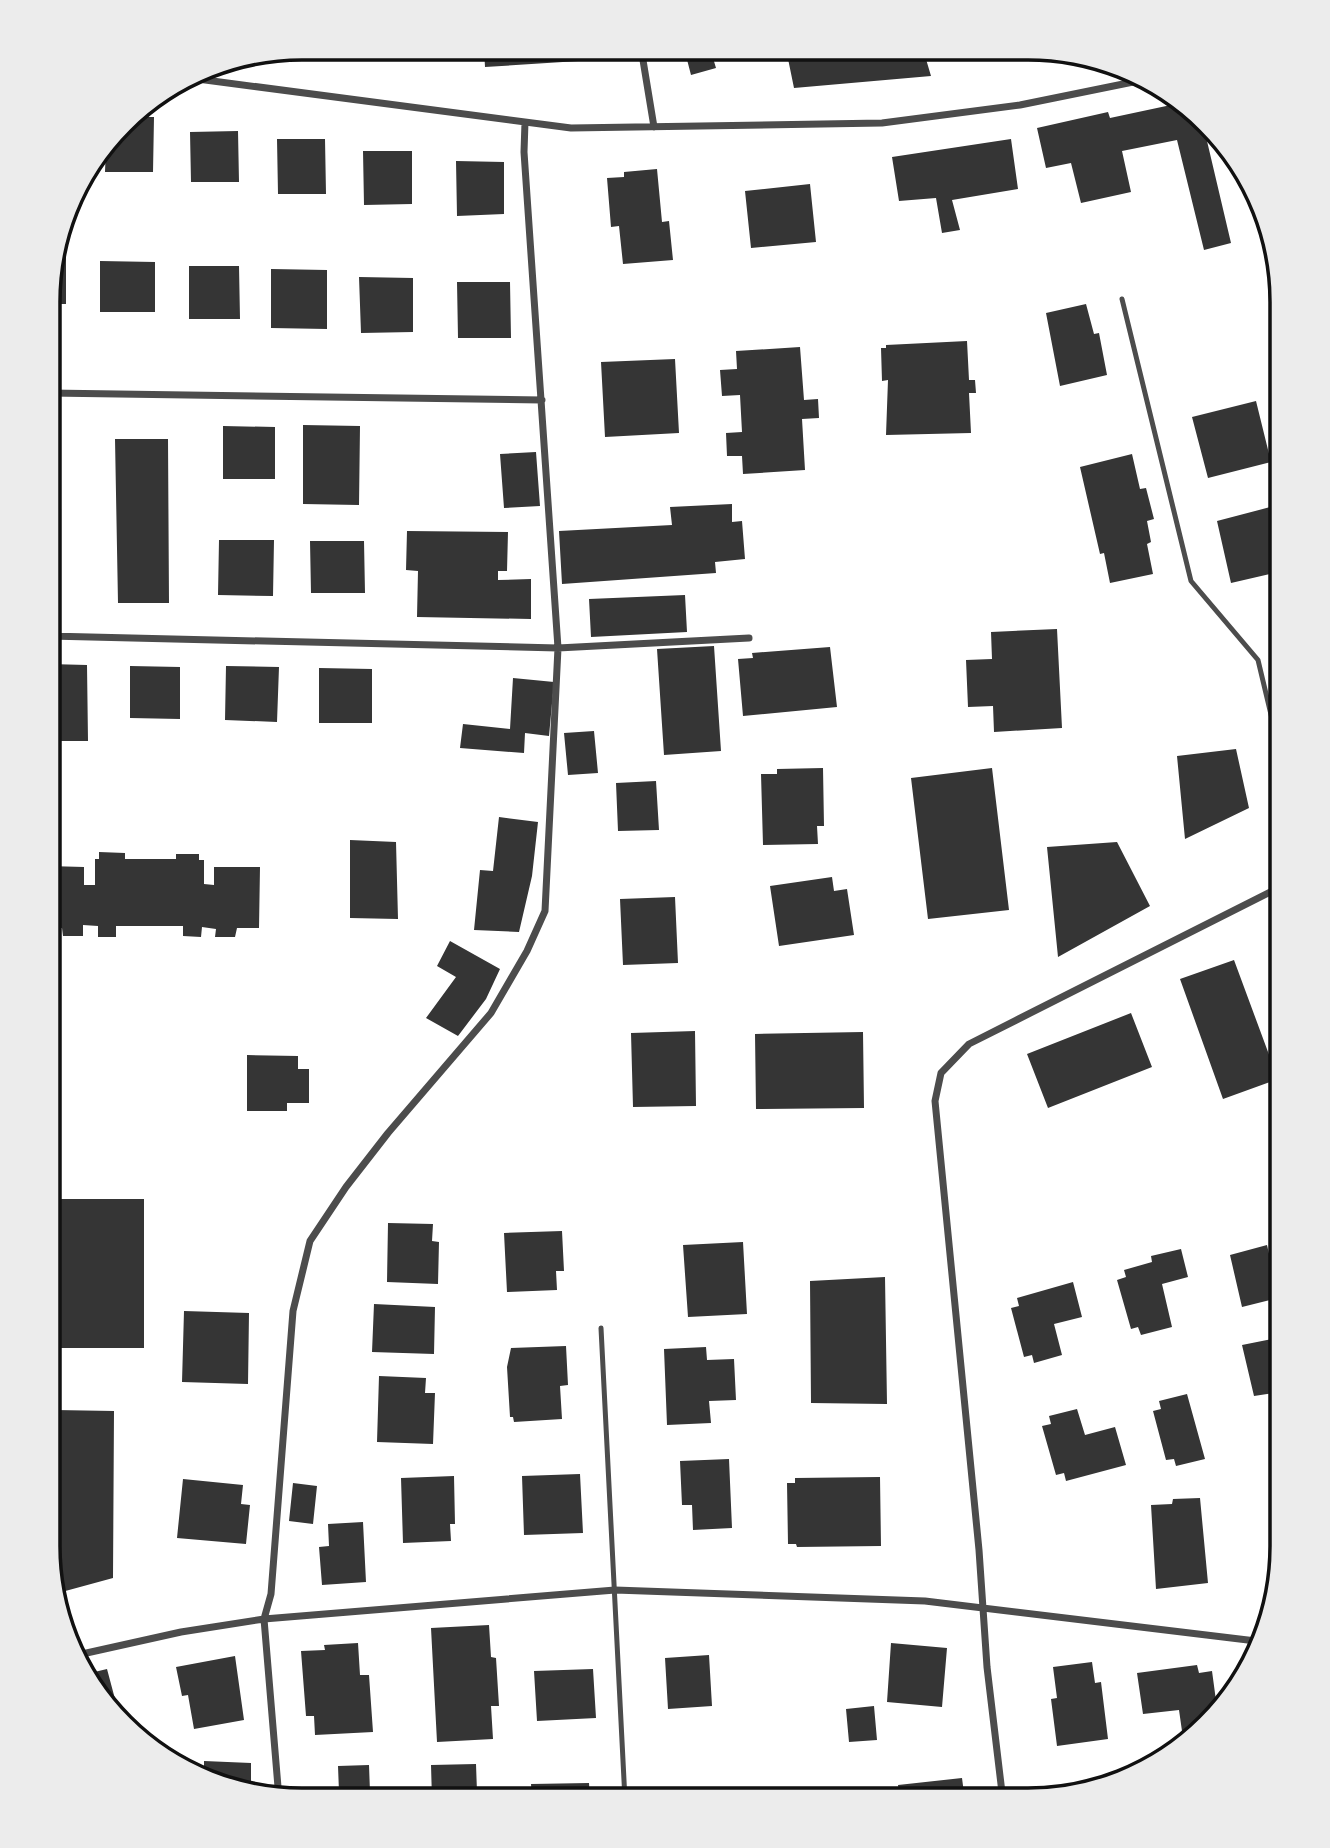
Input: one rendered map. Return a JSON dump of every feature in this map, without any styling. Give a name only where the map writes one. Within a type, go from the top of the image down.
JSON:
[{"type":"street","points":[[643,60],[654,127]]},
{"type":"street","points":[[205,80],[571,128],[881,123],[1020,105],[1130,83]]},
{"type":"street","points":[[278,1786],[264,1619],[271,1594],[293,1311],[310,1241],[346,1186],[388,1133],[491,1013],[527,951],[545,911],[558,648],[524,152],[525,122]]},
{"type":"street","points":[[60,393],[542,400]]},
{"type":"street","points":[[60,636],[558,648],[748,638]]},
{"type":"street","points":[[1001,1788],[987,1667],[984,1609],[935,1101],[941,1073],[969,1044],[1270,892]]},
{"type":"street","points":[[84,1653],[181,1632],[264,1619],[615,1590],[925,1601],[1251,1640]]},
{"type":"lane","points":[[1122,299],[1191,581],[1258,660],[1270,710]]},
{"type":"lane","points":[[601,1328],[624,1788]]},
{"type":"building","points":[[485,60],[594,60],[485,67]]},
{"type":"building","points":[[687,60],[714,60],[716,68],[691,75]]},
{"type":"building","points":[[788,60],[926,60],[931,76],[794,88]]},
{"type":"building","points":[[1170,105],[1206,138],[1231,243],[1204,250],[1177,140],[1122,151],[1131,192],[1081,203],[1071,163],[1046,168],[1037,128],[1108,112],[1110,118]]},
{"type":"building","points":[[146,117],[154,117],[153,172],[105,172],[105,160],[120,142]]},
{"type":"building","points":[[238,131],[239,182],[191,182],[190,132]]},
{"type":"building","points":[[277,139],[325,139],[326,194],[278,194]]},
{"type":"building","points":[[1011,139],[1018,189],[952,200],[960,230],[942,233],[936,198],[899,201],[892,157]]},
{"type":"building","points":[[363,151],[412,151],[412,204],[364,205]]},
{"type":"building","points":[[456,161],[504,162],[504,214],[457,216]]},
{"type":"building","points":[[657,169],[662,222],[669,221],[673,260],[623,264],[619,226],[611,227],[607,178],[624,177],[624,172]]},
{"type":"building","points":[[810,184],[816,242],[751,248],[745,191]]},
{"type":"building","points":[[65,252],[66,252],[66,304],[60,304]]},
{"type":"building","points":[[100,261],[155,262],[155,312],[100,312]]},
{"type":"building","points":[[189,266],[239,266],[240,319],[189,319]]},
{"type":"building","points":[[271,269],[327,270],[327,329],[271,328]]},
{"type":"building","points":[[359,277],[413,278],[413,332],[361,333]]},
{"type":"building","points":[[457,282],[510,282],[511,338],[458,338]]},
{"type":"building","points":[[1086,304],[1094,334],[1099,333],[1107,375],[1060,386],[1046,313]]},
{"type":"building","points":[[967,341],[969,380],[975,380],[976,393],[969,393],[971,433],[886,435],[888,380],[882,381],[881,348],[886,348],[886,345]]},
{"type":"building","points":[[800,347],[804,400],[818,399],[819,418],[802,419],[805,470],[743,474],[742,456],[727,456],[726,433],[742,432],[740,395],[722,396],[720,370],[737,369],[736,351]]},
{"type":"building","points":[[675,359],[679,433],[605,437],[601,362]]},
{"type":"building","points":[[1256,401],[1270,462],[1208,478],[1192,417]]},
{"type":"building","points":[[303,425],[360,426],[359,505],[303,504]]},
{"type":"building","points":[[223,426],[275,427],[275,479],[223,479]]},
{"type":"building","points":[[115,439],[168,439],[169,603],[118,603]]},
{"type":"building","points":[[536,452],[540,506],[504,508],[500,454]]},
{"type":"building","points":[[1132,454],[1140,489],[1146,488],[1154,519],[1147,521],[1151,542],[1147,544],[1153,574],[1110,583],[1104,553],[1100,554],[1080,467]]},
{"type":"building","points":[[732,504],[732,522],[742,521],[745,559],[715,562],[716,573],[562,584],[559,531],[672,525],[670,507]]},
{"type":"building","points":[[1270,507],[1270,574],[1231,583],[1217,521]]},
{"type":"building","points":[[407,531],[508,532],[507,571],[498,571],[498,580],[531,579],[531,619],[417,617],[418,571],[406,570]]},
{"type":"building","points":[[219,540],[274,540],[273,596],[218,595]]},
{"type":"building","points":[[310,541],[364,541],[365,593],[311,593]]},
{"type":"building","points":[[685,595],[687,632],[591,637],[589,599]]},
{"type":"building","points":[[1057,629],[1062,728],[994,732],[993,706],[968,707],[966,660],[992,659],[991,632]]},
{"type":"building","points":[[714,646],[721,751],[664,755],[657,649]]},
{"type":"building","points":[[830,647],[837,707],[743,716],[738,659],[753,658],[752,653]]},
{"type":"building","points":[[60,664],[87,665],[88,741],[60,741]]},
{"type":"building","points":[[130,666],[180,667],[180,719],[130,718]]},
{"type":"building","points":[[226,666],[279,667],[277,722],[225,720]]},
{"type":"building","points":[[319,668],[372,669],[372,723],[319,723]]},
{"type":"building","points":[[513,678],[554,682],[549,736],[525,733],[524,753],[460,748],[463,724],[510,729]]},
{"type":"building","points":[[594,731],[598,773],[568,775],[564,733]]},
{"type":"building","points":[[1236,749],[1249,808],[1185,839],[1177,756]]},
{"type":"building","points":[[823,768],[824,826],[817,826],[818,844],[763,845],[761,774],[777,774],[777,769]]},
{"type":"building","points":[[992,768],[1009,910],[928,919],[911,778]]},
{"type":"building","points":[[656,781],[659,830],[618,831],[616,783]]},
{"type":"building","points":[[499,817],[538,822],[532,876],[519,932],[474,930],[480,870],[493,871]]},
{"type":"building","points":[[350,840],[396,842],[398,919],[350,918]]},
{"type":"building","points":[[1117,842],[1150,906],[1058,957],[1047,847]]},
{"type":"building","points":[[99,852],[125,853],[125,859],[176,859],[176,854],[199,854],[199,860],[204,860],[204,884],[214,885],[214,867],[260,867],[259,928],[237,928],[235,937],[215,937],[216,929],[202,927],[201,937],[183,936],[183,926],[116,926],[116,937],[98,937],[98,926],[83,925],[83,936],[63,936],[60,928],[60,866],[84,867],[84,885],[95,885],[95,859],[99,859]]},
{"type":"building","points":[[832,877],[834,891],[847,889],[854,935],[779,946],[770,886]]},
{"type":"building","points":[[675,897],[678,963],[623,965],[620,899]]},
{"type":"building","points":[[450,941],[500,969],[486,999],[458,1036],[426,1018],[456,977],[437,966]]},
{"type":"building","points":[[1234,960],[1270,1057],[1270,1082],[1223,1099],[1180,979]]},
{"type":"building","points":[[1131,1013],[1152,1067],[1048,1108],[1027,1054]]},
{"type":"building","points":[[695,1031],[696,1106],[633,1107],[631,1033]]},
{"type":"building","points":[[863,1032],[864,1108],[756,1109],[755,1034]]},
{"type":"building","points":[[247,1055],[298,1056],[298,1069],[309,1069],[309,1103],[287,1103],[287,1111],[247,1111]]},
{"type":"building","points":[[60,1199],[144,1199],[144,1348],[60,1348]]},
{"type":"building","points":[[388,1223],[433,1224],[432,1241],[439,1242],[438,1284],[387,1282]]},
{"type":"building","points":[[562,1231],[564,1271],[556,1271],[557,1290],[507,1292],[504,1233]]},
{"type":"building","points":[[743,1242],[747,1314],[688,1317],[683,1245]]},
{"type":"building","points":[[1267,1245],[1270,1258],[1270,1300],[1242,1307],[1230,1255]]},
{"type":"building","points":[[1181,1249],[1188,1277],[1162,1284],[1172,1327],[1141,1335],[1138,1327],[1131,1329],[1117,1280],[1126,1277],[1124,1270],[1152,1262],[1151,1256]]},
{"type":"building","points":[[885,1277],[887,1404],[811,1403],[810,1281]]},
{"type":"building","points":[[1073,1282],[1082,1317],[1054,1324],[1062,1355],[1034,1363],[1032,1355],[1024,1357],[1011,1308],[1019,1306],[1017,1298]]},
{"type":"building","points":[[374,1304],[435,1307],[434,1354],[372,1352]]},
{"type":"building","points":[[184,1311],[249,1313],[248,1384],[182,1382]]},
{"type":"building","points":[[1270,1339],[1270,1393],[1254,1396],[1242,1345]]},
{"type":"building","points":[[566,1346],[568,1385],[560,1386],[562,1419],[514,1422],[513,1417],[510,1417],[507,1367],[511,1348]]},
{"type":"building","points":[[706,1347],[707,1360],[734,1359],[736,1400],[709,1401],[711,1423],[667,1425],[664,1349]]},
{"type":"building","points":[[379,1376],[426,1378],[425,1393],[435,1393],[433,1444],[377,1442]]},
{"type":"building","points":[[1187,1394],[1205,1459],[1176,1466],[1174,1459],[1166,1460],[1153,1411],[1161,1409],[1159,1401]]},
{"type":"building","points":[[1077,1409],[1085,1435],[1115,1427],[1126,1465],[1066,1481],[1064,1473],[1056,1475],[1042,1426],[1051,1424],[1049,1416]]},
{"type":"building","points":[[60,1410],[114,1411],[113,1578],[64,1591],[60,1562]]},
{"type":"building","points":[[729,1459],[732,1528],[693,1530],[692,1505],[682,1505],[680,1461]]},
{"type":"building","points":[[580,1474],[583,1533],[524,1535],[522,1476]]},
{"type":"building","points":[[454,1476],[455,1524],[450,1524],[451,1541],[403,1543],[401,1478]]},
{"type":"building","points":[[880,1477],[881,1546],[797,1547],[796,1544],[788,1544],[787,1483],[795,1483],[795,1478]]},
{"type":"building","points":[[183,1479],[243,1485],[241,1504],[250,1505],[246,1544],[177,1538]]},
{"type":"building","points":[[293,1483],[317,1486],[313,1524],[289,1521]]},
{"type":"building","points":[[1200,1498],[1208,1583],[1156,1589],[1151,1505],[1172,1504],[1173,1499]]},
{"type":"building","points":[[363,1522],[366,1582],[322,1585],[319,1547],[329,1546],[328,1524]]},
{"type":"building","points":[[489,1625],[491,1657],[496,1658],[499,1706],[491,1706],[493,1739],[437,1742],[431,1628]]},
{"type":"building","points":[[358,1643],[360,1675],[369,1675],[373,1732],[315,1735],[314,1716],[306,1716],[301,1651],[325,1650],[324,1645]]},
{"type":"building","points":[[891,1643],[947,1648],[942,1707],[887,1702]]},
{"type":"building","points":[[709,1655],[712,1706],[668,1709],[665,1658]]},
{"type":"building","points":[[235,1656],[244,1720],[194,1729],[188,1695],[182,1696],[176,1667]]},
{"type":"building","points":[[1092,1662],[1095,1683],[1101,1682],[1108,1739],[1057,1746],[1051,1699],[1057,1698],[1053,1667]]},
{"type":"building","points":[[1197,1665],[1199,1673],[1212,1671],[1216,1699],[1182,1733],[1179,1710],[1143,1714],[1137,1673]]},
{"type":"building","points":[[107,1669],[115,1700],[100,1681],[95,1672]]},
{"type":"building","points":[[593,1669],[596,1718],[537,1721],[534,1671]]},
{"type":"building","points":[[874,1706],[877,1740],[849,1742],[846,1709]]},
{"type":"building","points":[[204,1761],[251,1763],[251,1782],[239,1780],[204,1768]]},
{"type":"building","points":[[476,1764],[477,1788],[432,1788],[431,1765]]},
{"type":"building","points":[[369,1765],[370,1788],[339,1788],[338,1766]]},
{"type":"building","points":[[962,1778],[963,1788],[898,1788],[898,1785]]},
{"type":"building","points":[[589,1783],[589,1788],[531,1788],[531,1784]]}]
